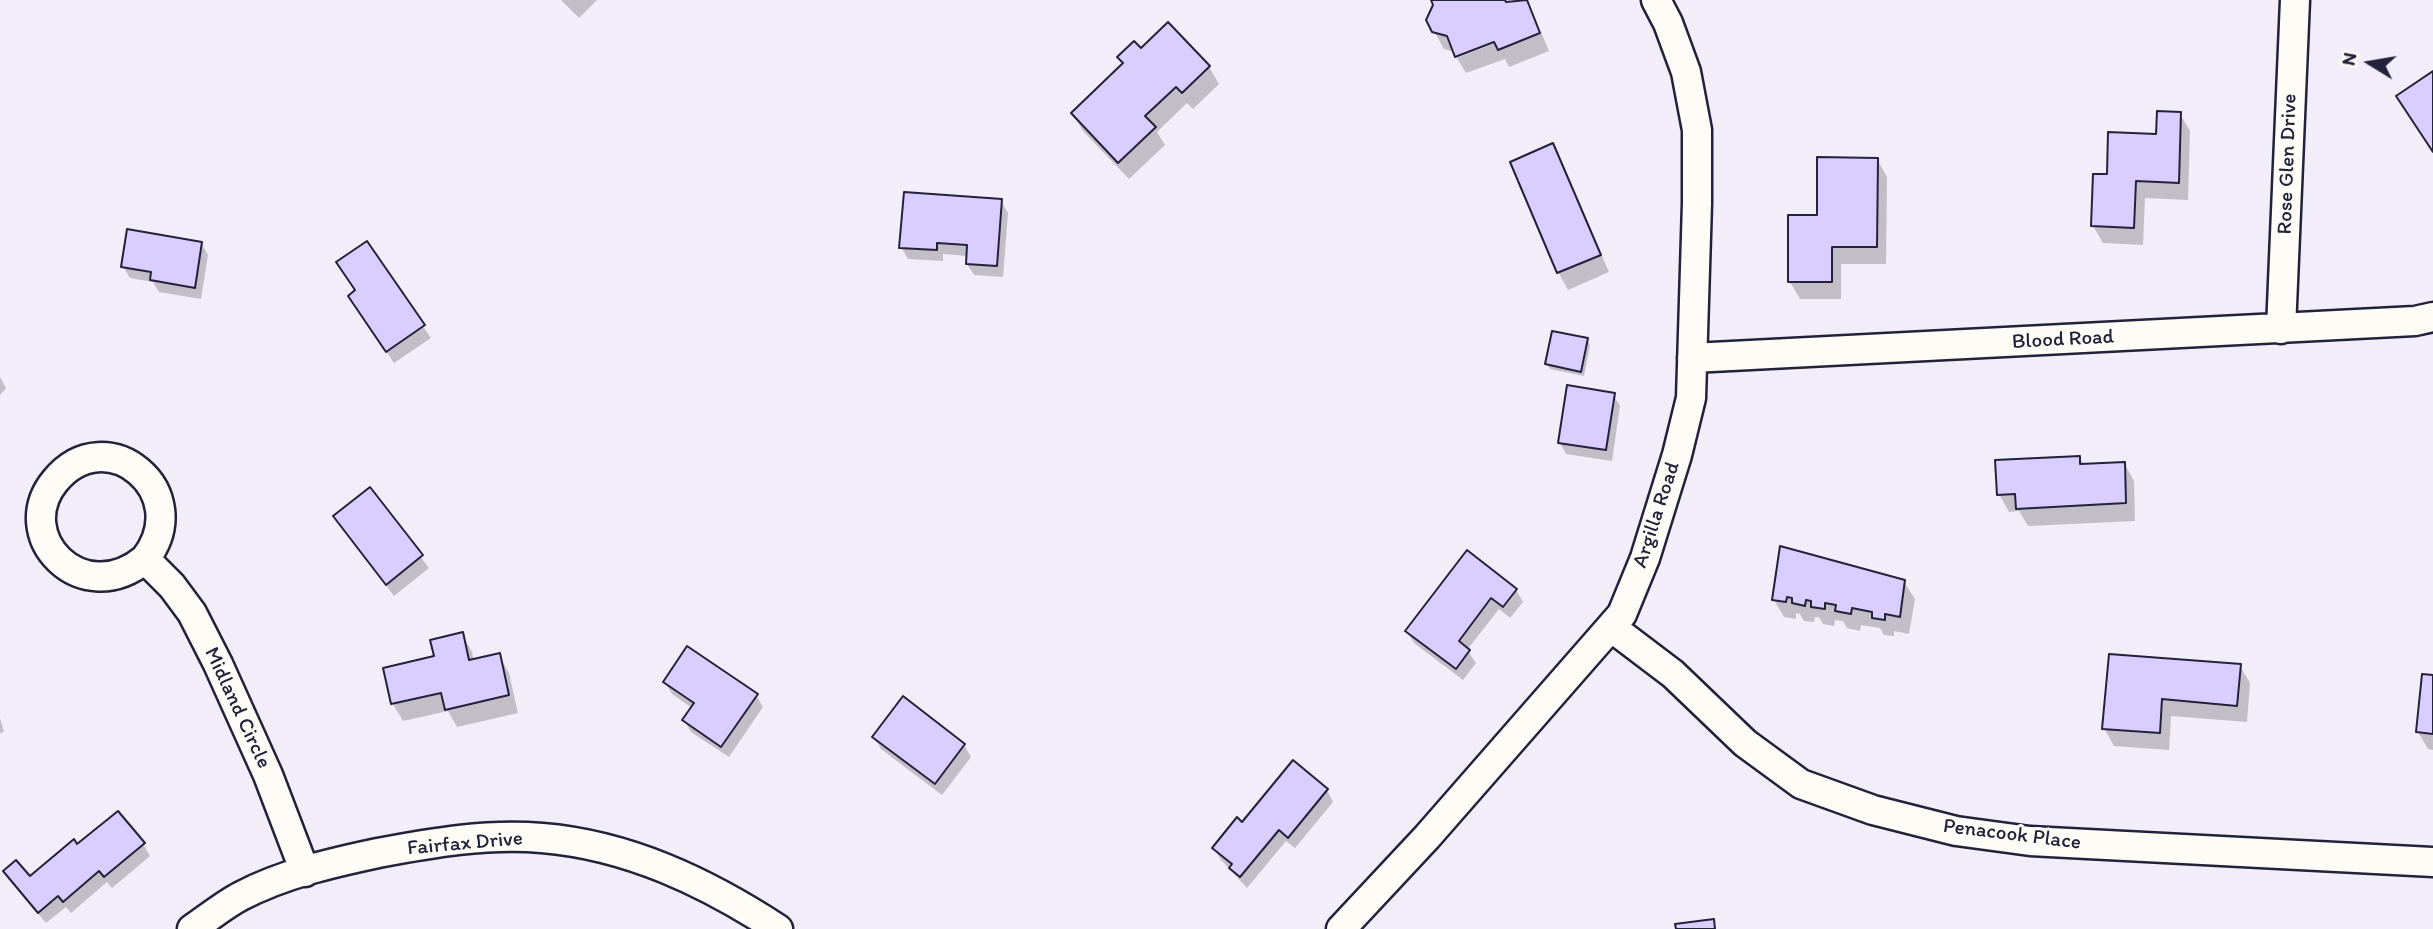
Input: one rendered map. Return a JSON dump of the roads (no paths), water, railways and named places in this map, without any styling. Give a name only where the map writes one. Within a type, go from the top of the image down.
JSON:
[{"type":"street","name":"Argilla Road","points":[[1341,929],[1427,837],[1622,614],[1645,558],[1677,455],[1691,398],[1697,203],[1696,130],[1686,72],[1668,23],[1656,0]]},
{"type":"street","name":"Rose Glen Drive","points":[[2281,329],[2295,0]]},
{"type":"street","name":"Blood Road","points":[[1692,358],[2281,329],[2416,321],[2433,317]]},
{"type":"street","points":[[99,458],[124,462],[140,471],[152,487],[161,511],[158,537],[145,559],[123,574],[111,577],[85,576],[62,563],[53,553],[43,530],[43,504],[54,481],[74,465],[99,458]]},
{"type":"street","name":"Midland Circle","points":[[145,559],[172,586],[192,613],[268,775],[305,872]]},
{"type":"street","name":"Penacook Place","points":[[1611,627],[1673,674],[1745,743],[1801,784],[1873,810],[1956,831],[2030,841],[2433,862]]},
{"type":"street","name":"Fairfax Drive","points":[[192,929],[241,897],[305,872],[410,847],[498,837],[541,838],[586,844],[674,870],[716,891],[778,929]]}]
